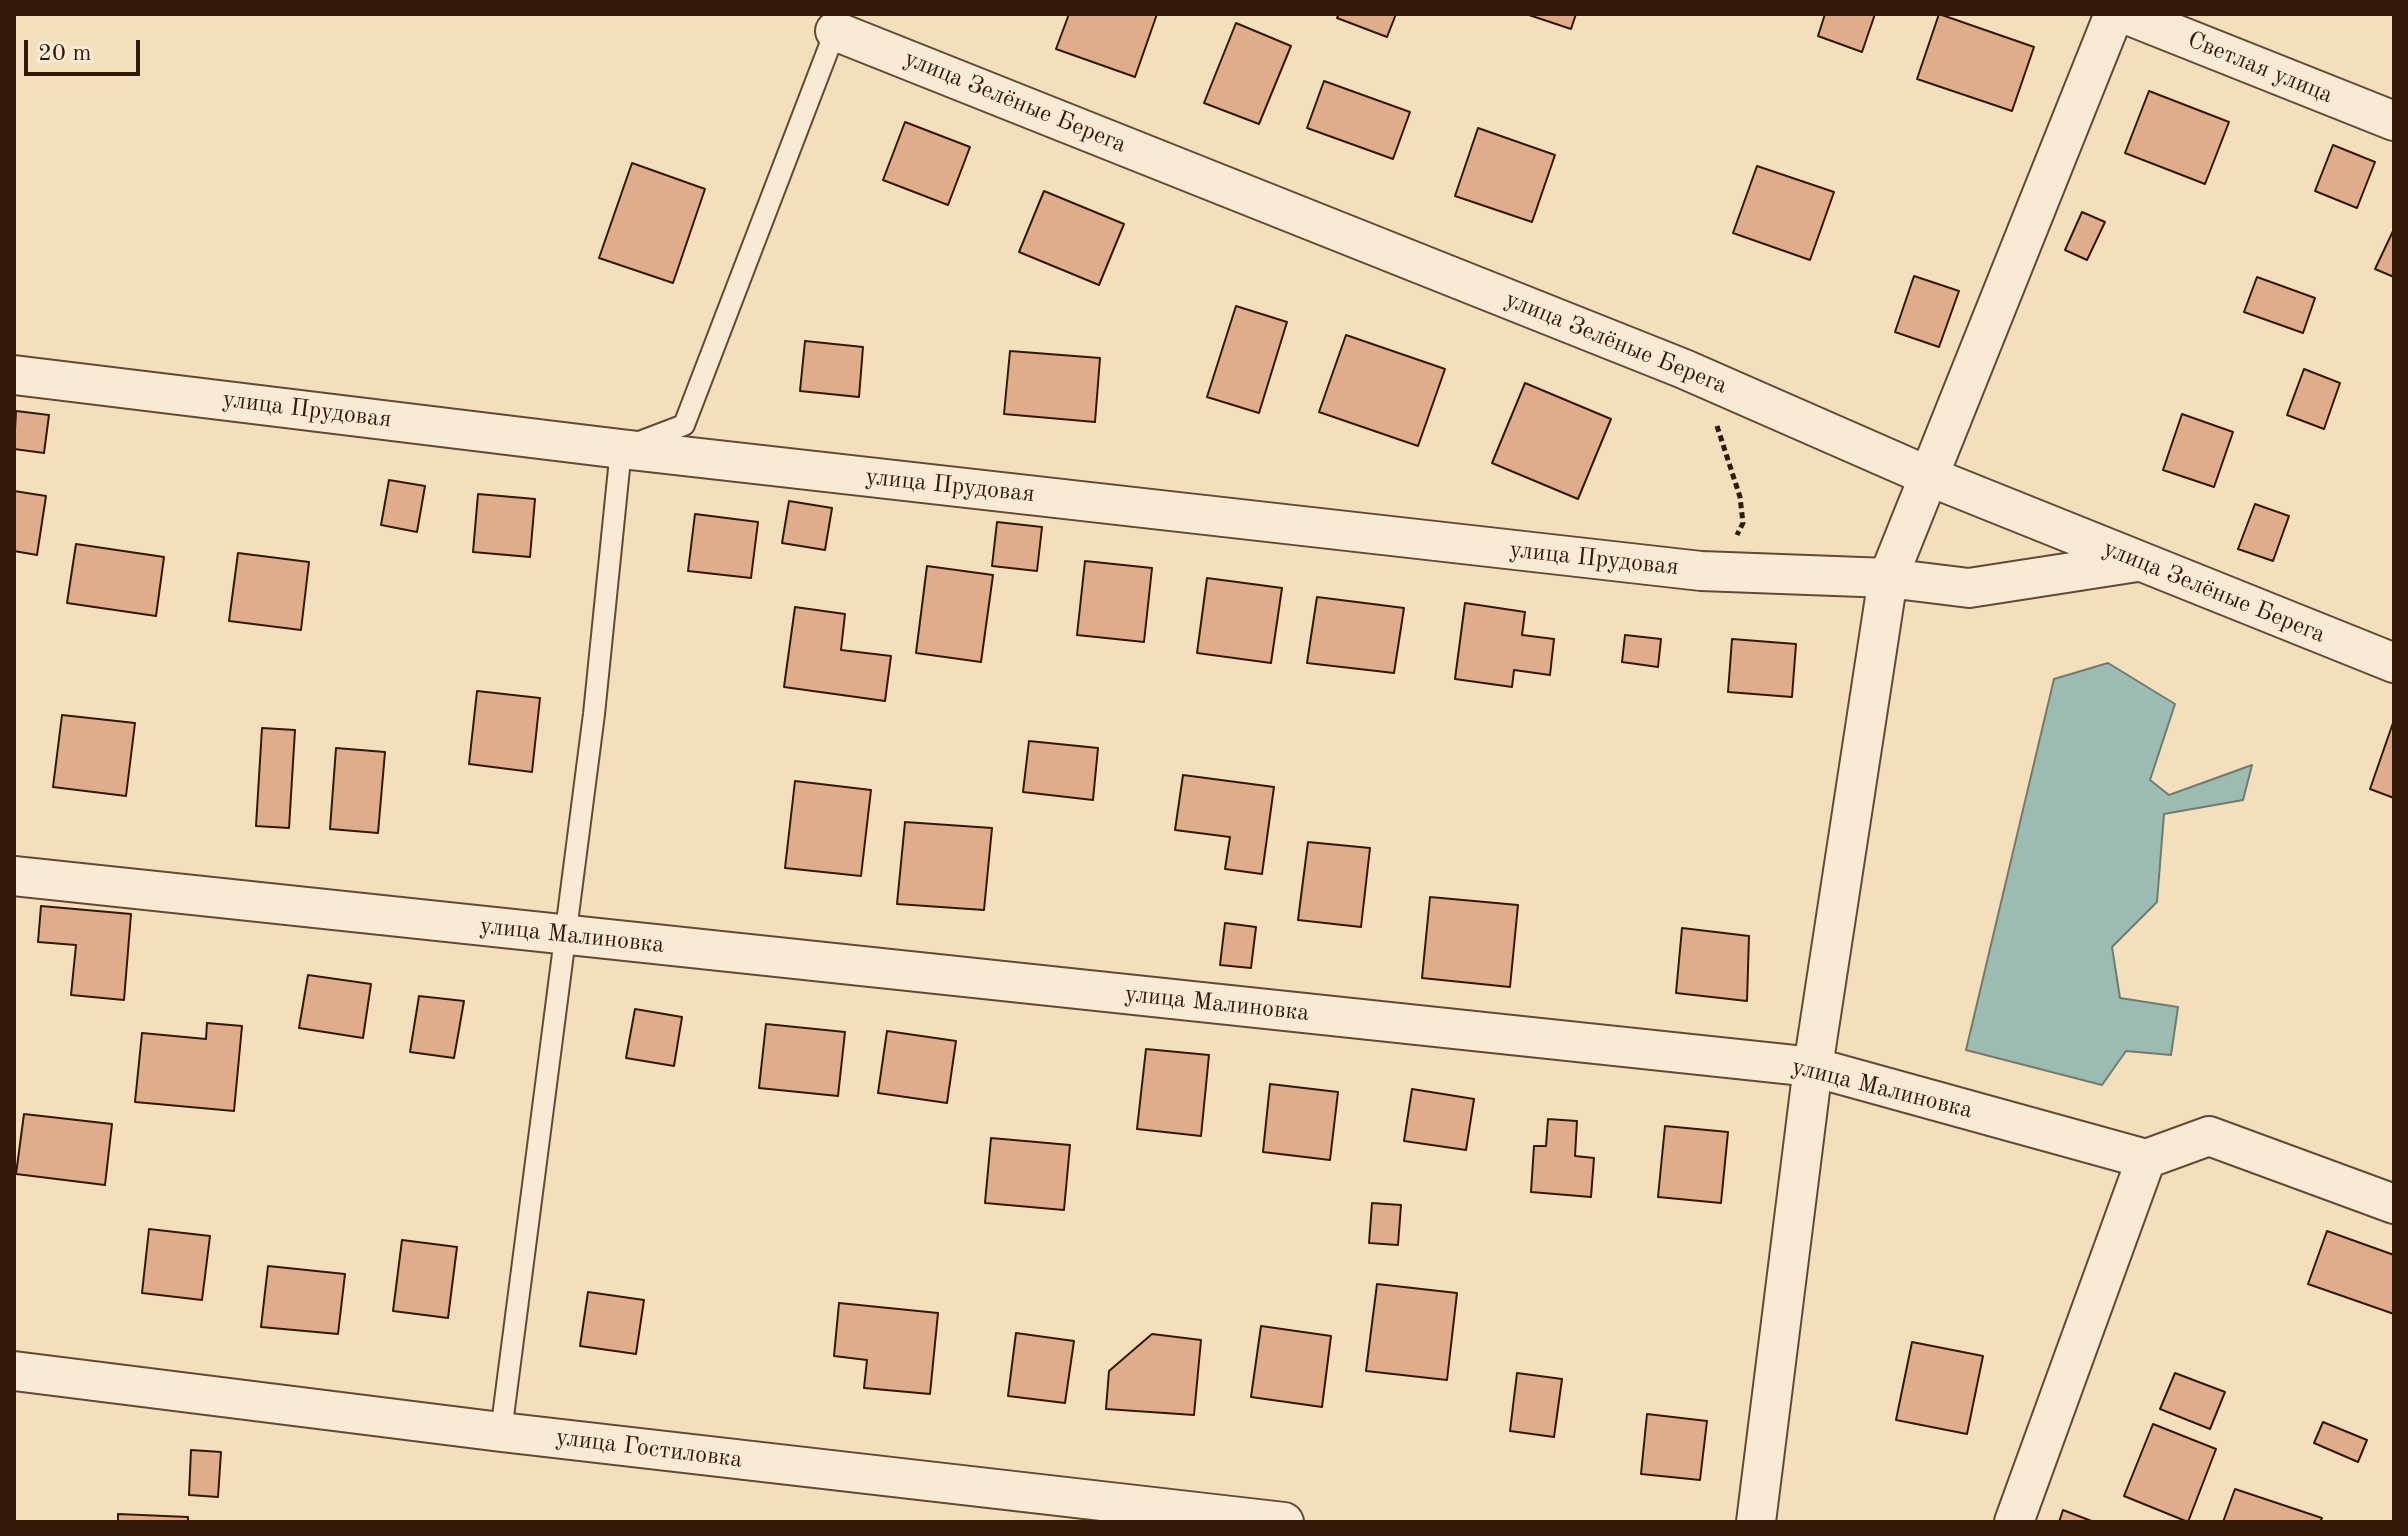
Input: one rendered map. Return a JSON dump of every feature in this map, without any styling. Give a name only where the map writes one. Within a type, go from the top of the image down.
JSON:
[{"type":"street","points":[[1756,1522],[1813,1067],[1888,578],[2114,14]]},
{"type":"street","name":"Светлая улица","points":[[2125,14],[2394,121]]},
{"type":"street","name":"улица Зелёные Берега","points":[[838,22],[1684,369],[1928,476],[2394,663]]},
{"type":"street","name":"улица Прудовая","points":[[14,375],[621,449],[1701,571],[1888,578],[1969,588],[2137,562]]},
{"type":"street","name":"улица Малиновка","points":[[14,876],[1813,1067],[2146,1159]]},
{"type":"street","points":[[2014,1522],[2146,1159],[2209,1136],[2394,1204]]},
{"type":"street","name":"улица Гостиловка","points":[[14,1371],[501,1432],[1284,1522]]},
{"type":"lane","points":[[501,1432],[594,714],[621,449],[684,425],[838,22]]},
{"type":"path","points":[[1684,369],[1694,398],[1717,426],[1740,497],[1743,523],[1727,555],[1701,571]]},
{"type":"water","points":[[2108,663],[2175,704],[2150,780],[2169,795],[2252,765],[2243,800],[2164,814],[2157,902],[2112,947],[2120,998],[2178,1007],[2171,1055],[2126,1051],[2102,1085],[1966,1050],[2054,679]]},
{"type":"building","points":[[1069,14],[1157,14],[1135,77],[1056,49]]},
{"type":"building","points":[[1339,14],[1396,14],[1387,37],[1337,18]]},
{"type":"building","points":[[1526,14],[1576,14],[1571,29]]},
{"type":"building","points":[[1825,14],[1875,14],[1862,52],[1818,36]]},
{"type":"building","points":[[1939,14],[2034,47],[2012,111],[1917,79]]},
{"type":"building","points":[[1236,23],[1291,46],[1259,124],[1204,103]]},
{"type":"building","points":[[1324,81],[1410,112],[1393,159],[1307,128]]},
{"type":"building","points":[[2149,91],[2229,122],[2205,184],[2125,153]]},
{"type":"building","points":[[905,122],[970,147],[948,205],[883,180]]},
{"type":"building","points":[[1478,128],[1555,155],[1532,222],[1455,196]]},
{"type":"building","points":[[2333,145],[2375,162],[2357,208],[2315,191]]},
{"type":"building","points":[[632,163],[705,189],[673,283],[599,258]]},
{"type":"building","points":[[1757,166],[1834,192],[1810,260],[1733,233]]},
{"type":"building","points":[[1044,191],[1124,224],[1099,285],[1019,252]]},
{"type":"building","points":[[2082,212],[2105,222],[2087,260],[2065,250]]},
{"type":"building","points":[[2394,229],[2394,277],[2375,269]]},
{"type":"building","points":[[1914,276],[1959,291],[1939,347],[1895,332]]},
{"type":"building","points":[[2257,277],[2315,298],[2303,333],[2244,312]]},
{"type":"building","points":[[1236,306],[1287,322],[1259,413],[1207,397]]},
{"type":"building","points":[[1346,335],[1445,369],[1418,446],[1319,412]]},
{"type":"building","points":[[805,341],[863,347],[859,397],[800,391]]},
{"type":"building","points":[[1010,351],[1100,358],[1095,422],[1004,414]]},
{"type":"building","points":[[2304,369],[2340,383],[2324,429],[2287,415]]},
{"type":"building","points":[[1525,383],[1611,419],[1578,499],[1492,463]]},
{"type":"building","points":[[16,411],[49,415],[44,453],[14,449]]},
{"type":"building","points":[[2182,414],[2233,432],[2214,487],[2163,470]]},
{"type":"building","points":[[389,480],[425,486],[417,532],[381,525]]},
{"type":"building","points":[[14,491],[46,496],[37,555],[14,551]]},
{"type":"building","points":[[478,494],[535,499],[530,557],[473,552]]},
{"type":"building","points":[[789,501],[832,508],[825,550],[782,543]]},
{"type":"building","points":[[2255,504],[2289,516],[2273,561],[2238,549]]},
{"type":"building","points":[[695,514],[758,522],[751,578],[688,571]]},
{"type":"building","points":[[997,522],[1042,527],[1037,571],[992,566]]},
{"type":"building","points":[[76,544],[164,557],[156,616],[67,603]]},
{"type":"building","points":[[238,553],[309,562],[301,630],[229,621]]},
{"type":"building","points":[[1085,561],[1152,568],[1144,642],[1077,635]]},
{"type":"building","points":[[927,566],[993,575],[981,662],[916,653]]},
{"type":"building","points":[[1207,578],[1282,588],[1271,663],[1197,653]]},
{"type":"building","points":[[1317,597],[1404,608],[1394,673],[1307,663]]},
{"type":"building","points":[[1465,603],[1525,612],[1522,635],[1554,639],[1550,675],[1514,670],[1512,687],[1455,679]]},
{"type":"building","points":[[795,607],[845,614],[841,650],[891,656],[885,701],[784,687]]},
{"type":"building","points":[[1625,635],[1661,639],[1658,667],[1622,662]]},
{"type":"building","points":[[1732,639],[1796,644],[1792,697],[1728,692]]},
{"type":"building","points":[[477,691],[540,698],[532,772],[469,764]]},
{"type":"building","points":[[62,715],[135,723],[126,796],[53,787]]},
{"type":"building","points":[[2394,720],[2394,798],[2370,789]]},
{"type":"building","points":[[262,728],[295,730],[289,828],[256,826]]},
{"type":"building","points":[[1029,741],[1098,748],[1093,800],[1023,792]]},
{"type":"building","points":[[336,748],[385,752],[378,833],[330,829]]},
{"type":"building","points":[[1183,775],[1274,787],[1262,874],[1225,869],[1230,837],[1175,830]]},
{"type":"building","points":[[795,781],[871,790],[861,876],[785,868]]},
{"type":"building","points":[[905,822],[992,828],[984,910],[897,904]]},
{"type":"building","points":[[1308,842],[1370,848],[1361,927],[1298,920]]},
{"type":"building","points":[[1430,897],[1518,905],[1510,987],[1422,978]]},
{"type":"building","points":[[41,906],[131,914],[124,1000],[71,995],[76,945],[38,942]]},
{"type":"building","points":[[1225,923],[1256,927],[1251,968],[1220,965]]},
{"type":"building","points":[[1682,928],[1749,936],[1747,1001],[1676,993]]},
{"type":"building","points":[[308,975],[371,984],[363,1038],[299,1028]]},
{"type":"building","points":[[419,996],[464,1001],[454,1058],[410,1052]]},
{"type":"building","points":[[635,1009],[682,1017],[674,1066],[626,1058]]},
{"type":"building","points":[[207,1023],[242,1026],[234,1111],[135,1102],[142,1033],[206,1039]]},
{"type":"building","points":[[766,1024],[845,1032],[838,1096],[759,1088]]},
{"type":"building","points":[[887,1031],[956,1041],[947,1103],[878,1093]]},
{"type":"building","points":[[1146,1049],[1209,1055],[1201,1136],[1137,1129]]},
{"type":"building","points":[[1270,1084],[1338,1092],[1330,1160],[1263,1152]]},
{"type":"building","points":[[1412,1089],[1474,1099],[1466,1150],[1404,1141]]},
{"type":"building","points":[[24,1114],[112,1124],[105,1185],[16,1174]]},
{"type":"building","points":[[1548,1119],[1577,1121],[1575,1156],[1594,1158],[1591,1197],[1531,1192],[1534,1146],[1546,1146]]},
{"type":"building","points":[[1665,1126],[1728,1132],[1721,1203],[1658,1197]]},
{"type":"building","points":[[991,1138],[1070,1145],[1064,1210],[985,1203]]},
{"type":"building","points":[[1372,1203],[1401,1205],[1398,1245],[1369,1243]]},
{"type":"building","points":[[149,1229],[210,1236],[202,1300],[142,1293]]},
{"type":"building","points":[[2327,1231],[2394,1255],[2394,1314],[2308,1284]]},
{"type":"building","points":[[402,1240],[457,1247],[448,1318],[393,1311]]},
{"type":"building","points":[[268,1266],[345,1274],[338,1334],[261,1327]]},
{"type":"building","points":[[1377,1284],[1457,1293],[1447,1380],[1366,1371]]},
{"type":"building","points":[[588,1292],[644,1300],[636,1354],[580,1346]]},
{"type":"building","points":[[839,1303],[938,1313],[930,1394],[864,1388],[867,1360],[834,1356]]},
{"type":"building","points":[[1261,1326],[1331,1336],[1322,1407],[1251,1397]]},
{"type":"building","points":[[1016,1333],[1074,1341],[1065,1403],[1008,1396]]},
{"type":"building","points":[[1152,1334],[1201,1340],[1194,1415],[1106,1409],[1109,1371]]},
{"type":"building","points":[[1912,1342],[1983,1356],[1967,1434],[1896,1420]]},
{"type":"building","points":[[1517,1373],[1562,1379],[1554,1437],[1510,1431]]},
{"type":"building","points":[[2175,1373],[2225,1392],[2210,1429],[2160,1409]]},
{"type":"building","points":[[1647,1414],[1707,1421],[1700,1480],[1641,1474]]},
{"type":"building","points":[[2323,1422],[2367,1440],[2358,1462],[2314,1443]]},
{"type":"building","points":[[2153,1424],[2216,1449],[2188,1522],[2124,1496]]},
{"type":"building","points":[[191,1450],[221,1452],[218,1497],[189,1495]]},
{"type":"building","points":[[2235,1489],[2322,1518],[2320,1522],[2223,1522]]},
{"type":"building","points":[[2063,1510],[2094,1522],[2059,1522]]},
{"type":"building","points":[[118,1514],[188,1517],[188,1522],[118,1522]]}]
